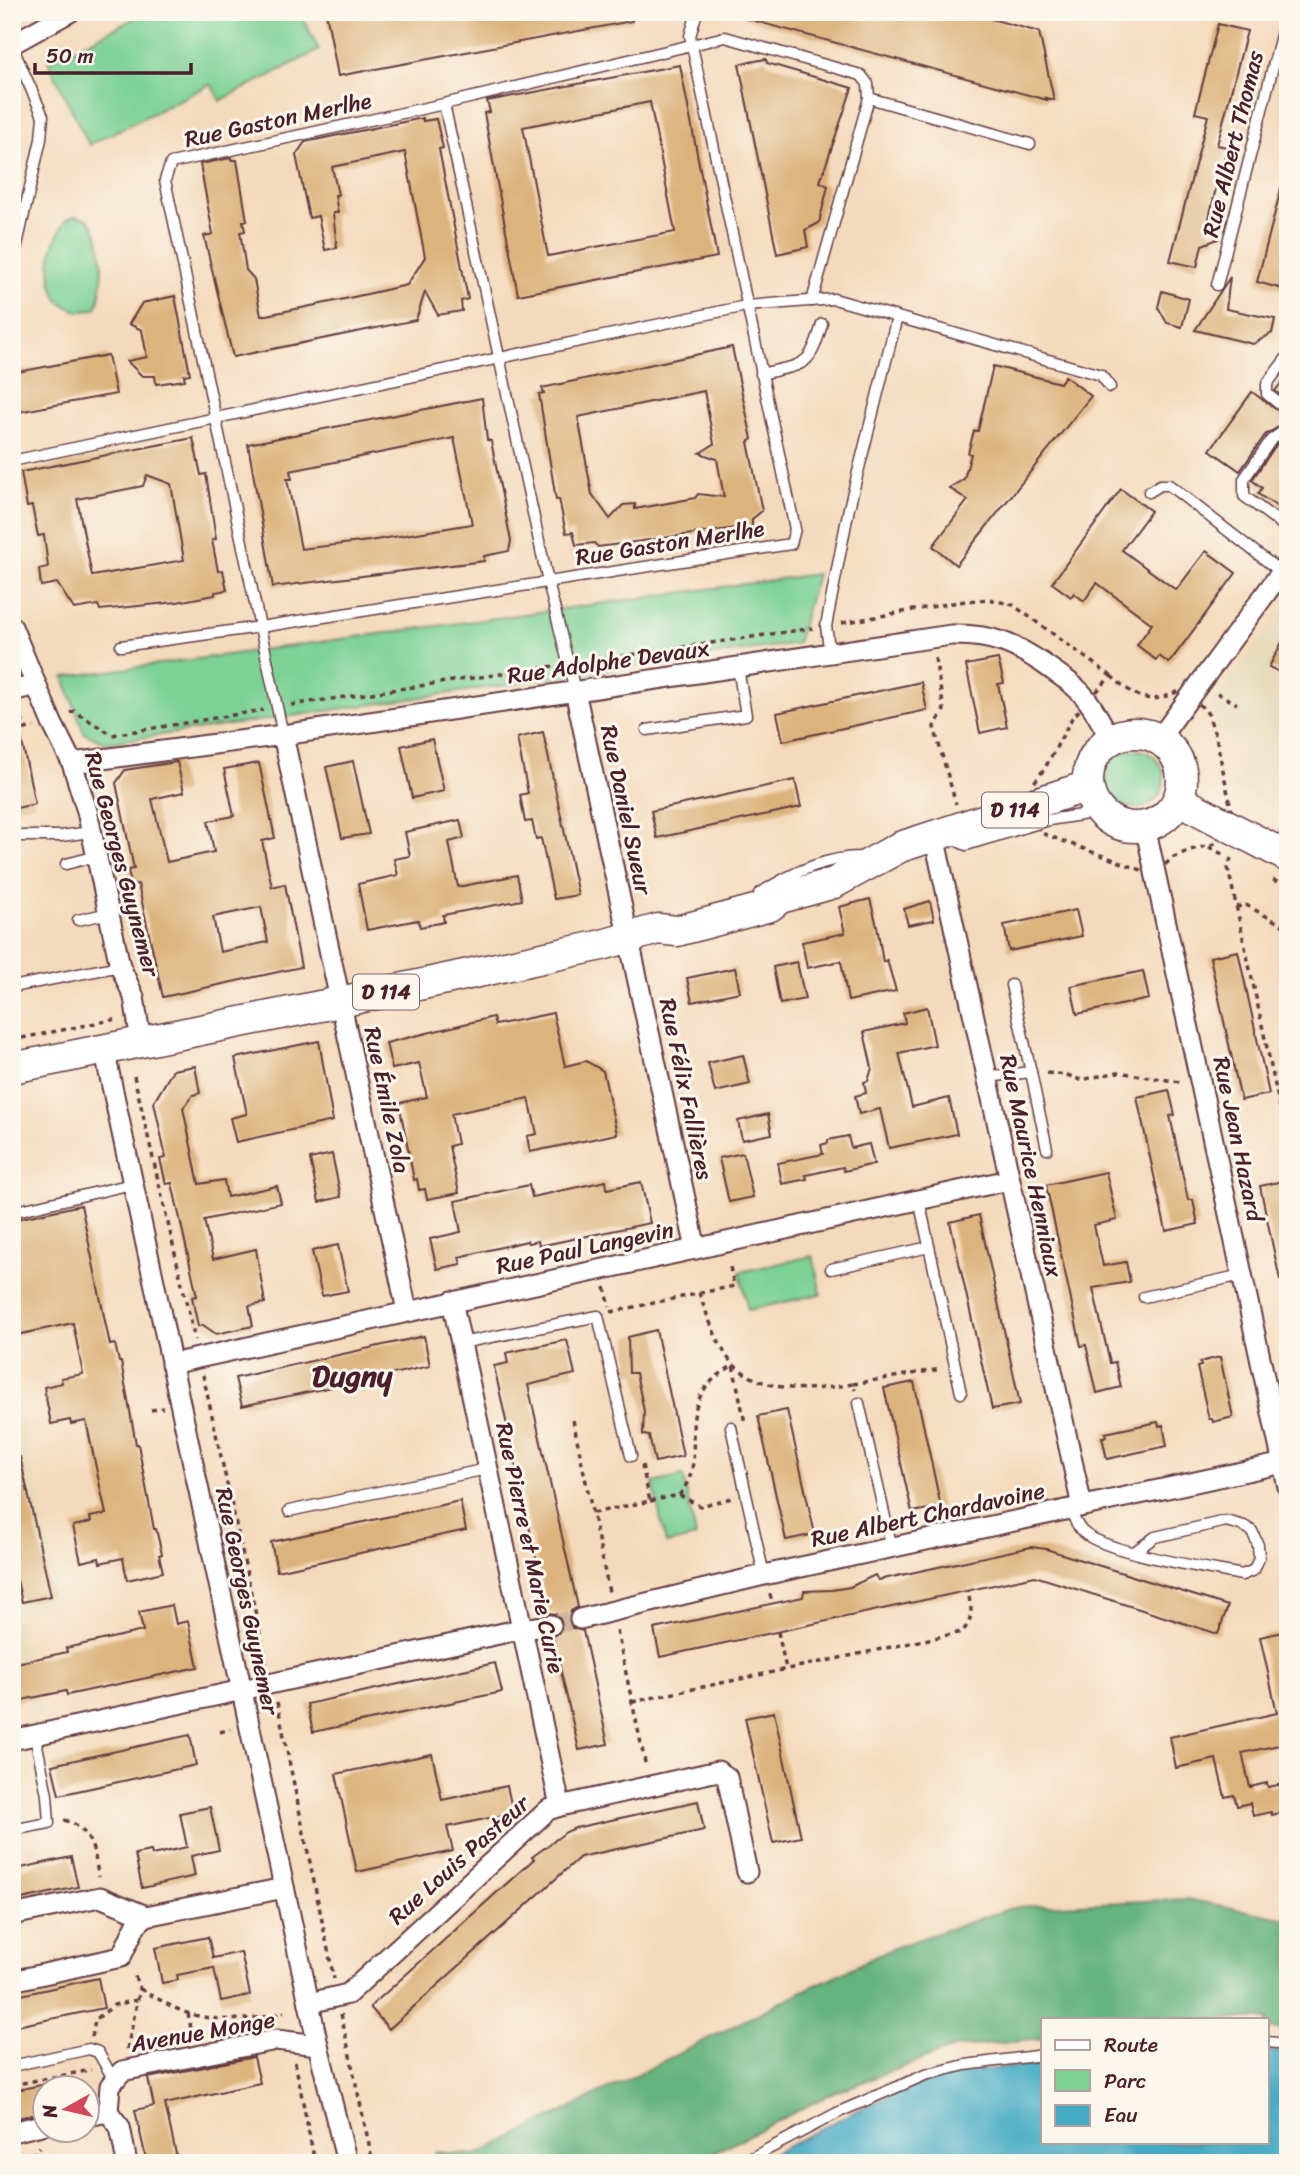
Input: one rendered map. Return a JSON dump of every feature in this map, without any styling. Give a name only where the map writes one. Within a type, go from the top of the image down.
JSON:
[{"type":"main road","points":[[1137,733],[1159,739],[1179,762],[1182,785],[1179,800],[1166,816],[1145,826],[1129,827],[1113,822],[1094,799],[1090,765],[1101,748],[1111,739],[1137,733]]},
{"type":"main road","name":"D 114","points":[[12,1068],[104,1049],[134,1029],[340,1002],[629,939],[659,929],[677,931],[770,906],[769,896],[834,883],[900,848],[946,832],[1094,799]]},
{"type":"main road","points":[[1179,800],[1288,857]]},
{"type":"street","points":[[12,45],[71,12]]},
{"type":"street","points":[[1159,739],[1285,567]]},
{"type":"street","name":"Rue Georges Guynemer","points":[[12,627],[72,763],[87,811],[120,966],[134,997],[134,1029]]},
{"type":"street","name":"Rue Adolphe Devaux","points":[[72,763],[283,735],[951,635],[981,636],[1007,642],[1028,652],[1071,683],[1088,701],[1111,739]]},
{"type":"street","points":[[12,691],[36,685]]},
{"type":"street","name":"Rue Daniel Sueur","points":[[575,691],[629,939]]},
{"type":"street","name":"Rue Émile Zola","points":[[283,735],[407,1311]]},
{"type":"street","name":"Rue Jean Hazard","points":[[1145,826],[1285,1462],[1288,1487]]},
{"type":"street","name":"Rue Maurice Henniaux","points":[[946,832],[986,1077],[1076,1507]]},
{"type":"street","name":"Rue Félix Fallières","points":[[629,939],[696,1249]]},
{"type":"street","name":"Rue Georges Guynemer","points":[[104,1049],[318,2045],[347,2163]]},
{"type":"street","name":"Rue Paul Langevin","points":[[171,1364],[1009,1180]]},
{"type":"street","name":"Rue Pierre et Marie Curie","points":[[452,1301],[560,1806]]},
{"type":"street","name":"Rue Albert Chardavoine","points":[[580,1619],[764,1575],[1285,1462]]},
{"type":"street","points":[[12,1740],[522,1629],[551,1625]]},
{"type":"street","name":"Rue Louis Pasteur","points":[[309,2003],[348,1994],[548,1810],[560,1806],[718,1771],[727,1777],[747,1872]]},
{"type":"street","points":[[12,1980],[121,1957],[136,1925],[146,1916],[284,1888]]},
{"type":"street","points":[[12,1915],[100,1897],[146,1916]]},
{"type":"street","name":"Avenue Monge","points":[[108,2112],[110,2086],[116,2075],[276,2040],[318,2045]]},
{"type":"street","points":[[102,2113],[108,2112],[120,2127],[127,2163]]},
{"type":"street","points":[[12,2132],[32,2127]]},
{"type":"lane","points":[[692,45],[690,36],[697,12]]},
{"type":"lane","name":"Rue Albert Thomas","points":[[1217,285],[1287,12]]},
{"type":"lane","name":"Rue Gaston Merlhe","points":[[283,735],[165,180],[171,163],[444,104],[725,37],[861,75],[868,84],[869,97]]},
{"type":"lane","points":[[12,45],[43,116],[41,139],[12,267]]},
{"type":"lane","name":"Rue Gaston Merlhe","points":[[121,646],[260,627],[791,544],[795,529],[692,45]]},
{"type":"lane","points":[[812,301],[869,97],[1030,144]]},
{"type":"lane","name":"Rue Gaston Merlhe","points":[[444,104],[548,582],[575,691]]},
{"type":"lane","points":[[12,461],[746,306],[834,299],[1101,374],[1110,387]]},
{"type":"lane","points":[[830,655],[826,626],[846,522],[897,317]]},
{"type":"lane","points":[[761,374],[804,363],[814,352],[822,324]]},
{"type":"lane","points":[[1288,356],[1267,384],[1267,394],[1288,411]]},
{"type":"lane","points":[[1288,428],[1271,440],[1244,479],[1244,496],[1288,529]]},
{"type":"lane","points":[[1149,492],[1160,485],[1169,485],[1285,567]]},
{"type":"lane","points":[[647,730],[746,715],[738,668]]},
{"type":"lane","points":[[12,836],[68,836],[90,832]]},
{"type":"lane","points":[[66,864],[97,856]]},
{"type":"lane","points":[[78,920],[109,913]]},
{"type":"lane","points":[[12,986],[120,966]]},
{"type":"lane","points":[[1011,985],[1047,1149]]},
{"type":"lane","points":[[986,1077],[1031,1072]]},
{"type":"lane","points":[[12,1212],[132,1184]]},
{"type":"lane","points":[[919,1200],[961,1393]]},
{"type":"lane","points":[[831,1269],[929,1248]]},
{"type":"lane","points":[[1144,1297],[1242,1275]]},
{"type":"lane","points":[[461,1343],[598,1316],[631,1456]]},
{"type":"lane","points":[[859,1403],[892,1548]]},
{"type":"lane","points":[[731,1427],[764,1575]]},
{"type":"lane","points":[[289,1511],[487,1469]]},
{"type":"lane","points":[[1076,1507],[1077,1525],[1084,1533],[1095,1540],[1134,1552],[1242,1575],[1254,1570],[1259,1558],[1258,1545],[1252,1531],[1226,1521],[1155,1537],[1134,1552]]},
{"type":"lane","points":[[12,1830],[49,1823],[47,1795],[35,1735]]},
{"type":"lane","points":[[1268,2042],[1288,2044]]},
{"type":"lane","points":[[12,2067],[89,2049],[98,2052],[116,2075]]},
{"type":"lane","points":[[742,2163],[839,2112],[925,2075],[965,2065],[1041,2055]]},
{"type":"path","points":[[931,638],[944,710],[934,727],[946,832]]},
{"type":"path","points":[[1221,696],[1237,704]]},
{"type":"path","points":[[1072,718],[1045,768],[1033,783],[1031,793],[1041,833],[1144,871],[1165,865],[1182,853],[1209,847],[1219,837]]},
{"type":"path","points":[[1231,858],[1228,868],[1287,1142]]},
{"type":"path","points":[[1236,906],[1246,905],[1288,928]]},
{"type":"path","points":[[12,1040],[134,1029]]},
{"type":"path","points":[[1031,1072],[1067,1075],[1081,1080],[1118,1072],[1201,1086]]},
{"type":"path","points":[[134,1076],[273,1684],[373,2163]]},
{"type":"path","points":[[598,1316],[734,1286],[724,1243]]},
{"type":"path","points":[[699,1293],[718,1339],[733,1365],[747,1422],[731,1427]]},
{"type":"path","points":[[733,1365],[756,1378],[789,1390],[821,1390],[956,1366]]},
{"type":"path","points":[[593,1513],[679,1495],[689,1484],[694,1445],[691,1427],[702,1392],[733,1365]]},
{"type":"path","points":[[853,1384],[859,1403]]},
{"type":"path","points":[[573,1420],[650,1786]]},
{"type":"path","points":[[631,1456],[643,1465],[650,1500]]},
{"type":"path","points":[[679,1495],[699,1506],[746,1495]]},
{"type":"path","points":[[632,1702],[962,1632],[971,1622],[968,1591]]},
{"type":"path","points":[[778,1632],[786,1669]]},
{"type":"path","points":[[49,1816],[75,1822],[88,1839],[96,1854],[100,1897]]},
{"type":"path","points":[[12,2085],[89,2070],[116,2075],[131,2037],[139,1989],[133,1972],[121,1957]]},
{"type":"path","points":[[139,1989],[188,2013],[211,2018],[251,2019],[284,2012]]},
{"type":"path","points":[[89,2049],[96,2020],[114,2005],[136,2000]]},
{"type":"path","points":[[298,2075],[315,2163]]},
{"type":"shaded area","points":[[1288,604],[1288,814],[1233,786],[1243,767],[1242,751],[1233,738],[1217,730],[1211,703]]},
{"type":"shaded area","points":[[12,1372],[59,1591],[59,1604],[15,1614],[43,1714],[34,1716],[12,1643]]},
{"type":"green space","points":[[147,12],[300,12],[319,50],[220,101],[211,84],[89,145],[48,62]]},
{"type":"green space","points":[[75,216],[86,218],[93,225],[102,261],[99,299],[96,308],[86,311],[72,309],[58,300],[51,279],[51,258],[56,238],[67,219]]},
{"type":"green space","points":[[817,574],[797,643],[105,743],[84,733],[64,677]]},
{"type":"green space","points":[[1135,750],[1156,758],[1164,779],[1156,800],[1135,808],[1114,800],[1106,779],[1114,758]]},
{"type":"green space","points":[[813,1256],[821,1294],[748,1310],[740,1272]]},
{"type":"green space","points":[[683,1476],[696,1537],[666,1544],[653,1483]]},
{"type":"green space","points":[[1187,1899],[1288,1919],[1288,2030],[1268,2028],[1268,2018],[1041,2018],[1041,2039],[953,2048],[833,2093],[693,2163],[434,2163],[436,2152],[477,2155],[896,1947],[1014,1907]]},
{"type":"water","points":[[1268,2051],[1288,2051],[1288,2163],[756,2163],[882,2099],[963,2073],[1041,2065],[1041,2144],[1268,2144]]},
{"type":"building","points":[[326,12],[407,12],[408,15],[423,12],[631,12],[632,21],[338,76]]},
{"type":"building","points":[[745,12],[966,12],[1039,32],[1054,100],[744,18]]},
{"type":"building","points":[[1218,24],[1247,31],[1217,145],[1227,147],[1222,169],[1234,185],[1216,188],[1207,227],[1218,239],[1202,245],[1197,267],[1170,261],[1208,116],[1195,113]]},
{"type":"building","points":[[766,59],[767,63],[852,88],[820,182],[828,186],[819,223],[805,230],[808,247],[777,254],[739,64]]},
{"type":"building","points":[[680,65],[717,257],[518,295],[484,113],[490,112],[487,101]],"holes":[[[650,102],[675,232],[548,256],[523,127]]]},
{"type":"building","points":[[423,118],[423,121],[436,119],[443,148],[439,149],[468,299],[461,301],[462,311],[438,315],[425,292],[416,320],[233,357],[204,236],[213,234],[200,164],[231,158],[237,160],[247,221],[243,221],[245,231],[240,232],[246,270],[254,279],[261,316],[331,302],[407,285],[425,257],[405,152],[332,167],[338,195],[335,195],[338,213],[333,213],[337,248],[325,250],[318,216],[309,218],[296,155],[305,142]]},
{"type":"building","points":[[1282,185],[1288,186],[1288,268],[1283,289],[1257,282]]},
{"type":"building","points":[[1230,277],[1226,309],[1275,319],[1272,333],[1253,344],[1195,330]]},
{"type":"building","points":[[1162,291],[1189,299],[1182,327],[1167,323],[1158,307]]},
{"type":"building","points":[[175,296],[190,374],[184,375],[185,380],[156,384],[155,376],[142,376],[127,361],[147,357],[142,330],[129,324],[142,303]]},
{"type":"building","points":[[732,347],[752,439],[748,442],[762,511],[752,519],[752,526],[598,547],[594,543],[576,545],[573,532],[566,533],[559,499],[556,500],[539,394],[544,393],[542,388]],"holes":[[[704,391],[714,444],[700,453],[717,459],[724,497],[698,494],[695,498],[635,509],[635,504],[623,505],[610,519],[592,494],[578,417]]]},
{"type":"building","points":[[108,355],[116,394],[12,413],[12,373]]},
{"type":"building","points":[[993,366],[1060,383],[1065,376],[1091,396],[956,565],[933,546],[968,500],[949,488],[964,479],[971,454],[968,453],[974,431],[978,431]]},
{"type":"building","points":[[1288,374],[1288,401],[1275,391]]},
{"type":"building","points":[[1252,392],[1288,418],[1288,421],[1265,435],[1240,471],[1210,450]]},
{"type":"building","points":[[482,398],[487,440],[491,441],[511,541],[509,551],[484,556],[484,561],[273,587],[248,444]],"holes":[[[454,438],[472,524],[301,549],[287,479],[292,479],[290,471]]]},
{"type":"building","points":[[1288,437],[1288,514],[1258,494],[1262,488],[1252,480],[1276,445]]},
{"type":"building","points":[[193,438],[201,475],[206,474],[216,539],[212,540],[218,571],[223,570],[227,590],[177,602],[100,610],[98,605],[74,609],[57,583],[41,586],[39,569],[48,567],[44,535],[38,536],[32,506],[27,507],[21,472]],"holes":[[[147,475],[171,484],[184,560],[92,576],[77,499],[143,486]]]},
{"type":"building","points":[[1121,489],[1151,511],[1122,550],[1176,590],[1206,551],[1236,573],[1169,663],[1159,656],[1156,660],[1137,645],[1152,624],[1097,583],[1084,601],[1074,593],[1071,597],[1052,583]]},
{"type":"building","points":[[1288,631],[1288,676],[1269,667]]},
{"type":"building","points":[[998,659],[1004,683],[998,684],[1007,727],[980,733],[966,665]]},
{"type":"building","points":[[921,682],[927,710],[783,741],[777,713]]},
{"type":"building","points":[[12,732],[20,732],[35,804],[12,809]]},
{"type":"building","points":[[543,732],[578,895],[554,899],[541,838],[536,839],[532,821],[525,822],[520,795],[528,793],[517,738]]},
{"type":"building","points":[[432,739],[444,791],[412,798],[401,746]]},
{"type":"building","points":[[353,761],[369,834],[342,838],[326,767]]},
{"type":"building","points":[[177,762],[184,792],[152,799],[167,862],[214,852],[208,821],[234,816],[224,769],[259,763],[275,838],[262,841],[272,887],[285,884],[301,967],[163,997],[138,884],[131,885],[128,870],[134,869],[116,783],[125,770]],"holes":[[[261,907],[268,942],[220,952],[213,917]]]},
{"type":"building","points":[[795,780],[801,807],[657,838],[651,811]]},
{"type":"building","points":[[460,820],[464,838],[449,842],[458,887],[517,875],[522,900],[443,915],[444,922],[420,927],[418,920],[367,930],[358,884],[398,875],[394,859],[410,856],[405,832]]},
{"type":"building","points":[[870,899],[883,962],[887,960],[896,991],[848,1001],[841,961],[807,968],[802,942],[845,933],[839,907]]},
{"type":"building","points":[[930,901],[934,920],[908,925],[904,909]]},
{"type":"building","points":[[1076,910],[1082,936],[1009,951],[1004,925]]},
{"type":"building","points":[[1238,951],[1269,1094],[1241,1100],[1210,957]]},
{"type":"building","points":[[797,962],[805,999],[780,1004],[773,967]]},
{"type":"building","points":[[735,968],[740,992],[692,1002],[687,978]]},
{"type":"building","points":[[1143,971],[1149,999],[1077,1014],[1071,986]]},
{"type":"building","points":[[927,1007],[935,1045],[899,1053],[912,1107],[949,1098],[957,1134],[889,1148],[880,1109],[859,1114],[855,1096],[866,1093],[864,1082],[868,1081],[872,1068],[864,1032],[905,1023],[903,1013]]},
{"type":"building","points":[[553,1013],[565,1066],[586,1061],[603,1071],[617,1134],[530,1152],[527,1136],[537,1134],[529,1098],[451,1114],[457,1144],[449,1146],[459,1193],[427,1199],[425,1189],[419,1190],[417,1179],[414,1180],[399,1103],[427,1097],[419,1063],[392,1069],[386,1043],[493,1017],[495,1025]]},
{"type":"building","points":[[319,1041],[333,1121],[236,1142],[230,1118],[247,1114],[235,1058]]},
{"type":"building","points":[[743,1055],[750,1084],[715,1092],[708,1063]]},
{"type":"building","points":[[195,1066],[200,1093],[193,1095],[183,1108],[199,1184],[224,1180],[227,1197],[277,1186],[281,1203],[204,1220],[213,1259],[256,1249],[265,1303],[249,1306],[253,1326],[216,1334],[203,1325],[198,1326],[192,1297],[197,1296],[172,1183],[166,1184],[160,1159],[166,1158],[154,1102],[173,1070]]},
{"type":"building","points":[[1169,1090],[1175,1115],[1170,1116],[1188,1200],[1193,1200],[1198,1224],[1166,1231],[1137,1097]]},
{"type":"building","points":[[768,1114],[772,1134],[742,1140],[738,1121]]},
{"type":"building","points":[[848,1136],[851,1148],[869,1144],[874,1164],[844,1171],[843,1167],[806,1175],[807,1179],[782,1184],[778,1163],[823,1154],[821,1145],[828,1143],[828,1140]]},
{"type":"building","points":[[743,1153],[753,1197],[729,1202],[719,1158]]},
{"type":"building","points":[[332,1154],[341,1197],[319,1202],[310,1159]]},
{"type":"building","points":[[1106,1172],[1117,1220],[1094,1225],[1103,1266],[1126,1262],[1130,1282],[1093,1288],[1110,1363],[1115,1362],[1121,1387],[1097,1393],[1086,1345],[1081,1346],[1046,1185]]},
{"type":"building","points":[[1288,1180],[1288,1279],[1280,1280],[1260,1186]]},
{"type":"building","points":[[606,1181],[607,1189],[641,1182],[650,1223],[539,1246],[538,1241],[527,1241],[459,1257],[461,1264],[437,1269],[430,1239],[461,1232],[455,1201],[529,1185],[532,1197]]},
{"type":"building","points":[[81,1205],[110,1345],[115,1344],[121,1362],[154,1529],[162,1554],[159,1555],[163,1572],[127,1580],[123,1558],[100,1563],[99,1558],[81,1562],[73,1526],[91,1522],[90,1517],[106,1514],[86,1421],[71,1424],[70,1420],[51,1424],[44,1387],[62,1383],[61,1378],[83,1374],[73,1323],[12,1336],[12,1220]]},
{"type":"building","points":[[979,1215],[1020,1404],[992,1409],[950,1222]]},
{"type":"building","points":[[338,1245],[348,1291],[322,1296],[312,1251]]},
{"type":"building","points":[[656,1330],[683,1456],[655,1462],[649,1436],[643,1435],[644,1411],[636,1373],[629,1373],[628,1337]]},
{"type":"building","points":[[424,1336],[430,1366],[242,1406],[235,1378]]},
{"type":"building","points":[[567,1340],[575,1374],[528,1385],[578,1607],[571,1611],[568,1621],[572,1628],[583,1631],[608,1744],[579,1750],[553,1637],[562,1630],[563,1623],[556,1614],[548,1613],[494,1366],[508,1363],[506,1353]]},
{"type":"building","points":[[1220,1357],[1233,1417],[1213,1422],[1209,1419],[1197,1367],[1201,1366],[1200,1362]]},
{"type":"building","points":[[914,1382],[941,1507],[912,1512],[884,1388]]},
{"type":"building","points":[[787,1410],[815,1534],[786,1540],[758,1416]]},
{"type":"building","points":[[1158,1422],[1159,1426],[1163,1425],[1167,1446],[1107,1459],[1102,1437],[1106,1437],[1105,1433]]},
{"type":"building","points":[[12,1457],[20,1457],[51,1596],[22,1602],[12,1559]]},
{"type":"building","points":[[460,1501],[466,1530],[277,1571],[271,1542]]},
{"type":"building","points":[[1031,1547],[1046,1549],[1228,1606],[1218,1634],[1035,1576],[660,1657],[654,1629],[803,1597],[804,1591],[850,1587],[875,1575],[878,1580]]},
{"type":"building","points":[[172,1605],[176,1624],[188,1621],[198,1667],[67,1695],[66,1691],[12,1702],[12,1664],[67,1652],[66,1648],[143,1631],[139,1612]]},
{"type":"building","points":[[1288,1631],[1288,1743],[1242,1753],[1250,1787],[1267,1783],[1268,1787],[1288,1783],[1288,1811],[1253,1816],[1250,1803],[1237,1806],[1234,1795],[1225,1797],[1216,1759],[1176,1768],[1170,1737],[1277,1713],[1260,1637]]},
{"type":"building","points":[[495,1663],[502,1692],[313,1732],[307,1704]]},
{"type":"building","points":[[774,1712],[801,1837],[773,1843],[745,1718]]},
{"type":"building","points":[[190,1735],[196,1765],[59,1795],[52,1765]]},
{"type":"building","points":[[432,1754],[442,1800],[507,1786],[513,1813],[447,1827],[453,1851],[357,1872],[336,1774]]},
{"type":"building","points":[[698,1801],[704,1830],[580,1857],[389,2029],[370,2007],[534,1859],[532,1857],[566,1832]]},
{"type":"building","points":[[210,1807],[219,1850],[191,1856],[195,1876],[142,1888],[135,1854],[151,1851],[152,1855],[187,1847],[180,1813]]},
{"type":"building","points":[[71,1857],[78,1887],[12,1901],[12,1870]]},
{"type":"building","points":[[208,1937],[213,1958],[241,1952],[250,1995],[221,2001],[214,1968],[177,1975],[178,1980],[162,1983],[155,1948]]},
{"type":"building","points":[[98,1978],[104,2008],[12,2027],[12,1997]]},
{"type":"building","points":[[254,2057],[260,2083],[165,2104],[178,2163],[147,2163],[135,2110],[154,2106],[148,2078]]},
{"type":"building","points":[[32,2087],[32,2115],[12,2119],[12,2091]]},
{"type":"tunnel","points":[[551,1625],[580,1619]]},
{"type":"district","name":"Dugny","points":[[352,1376]]}]
